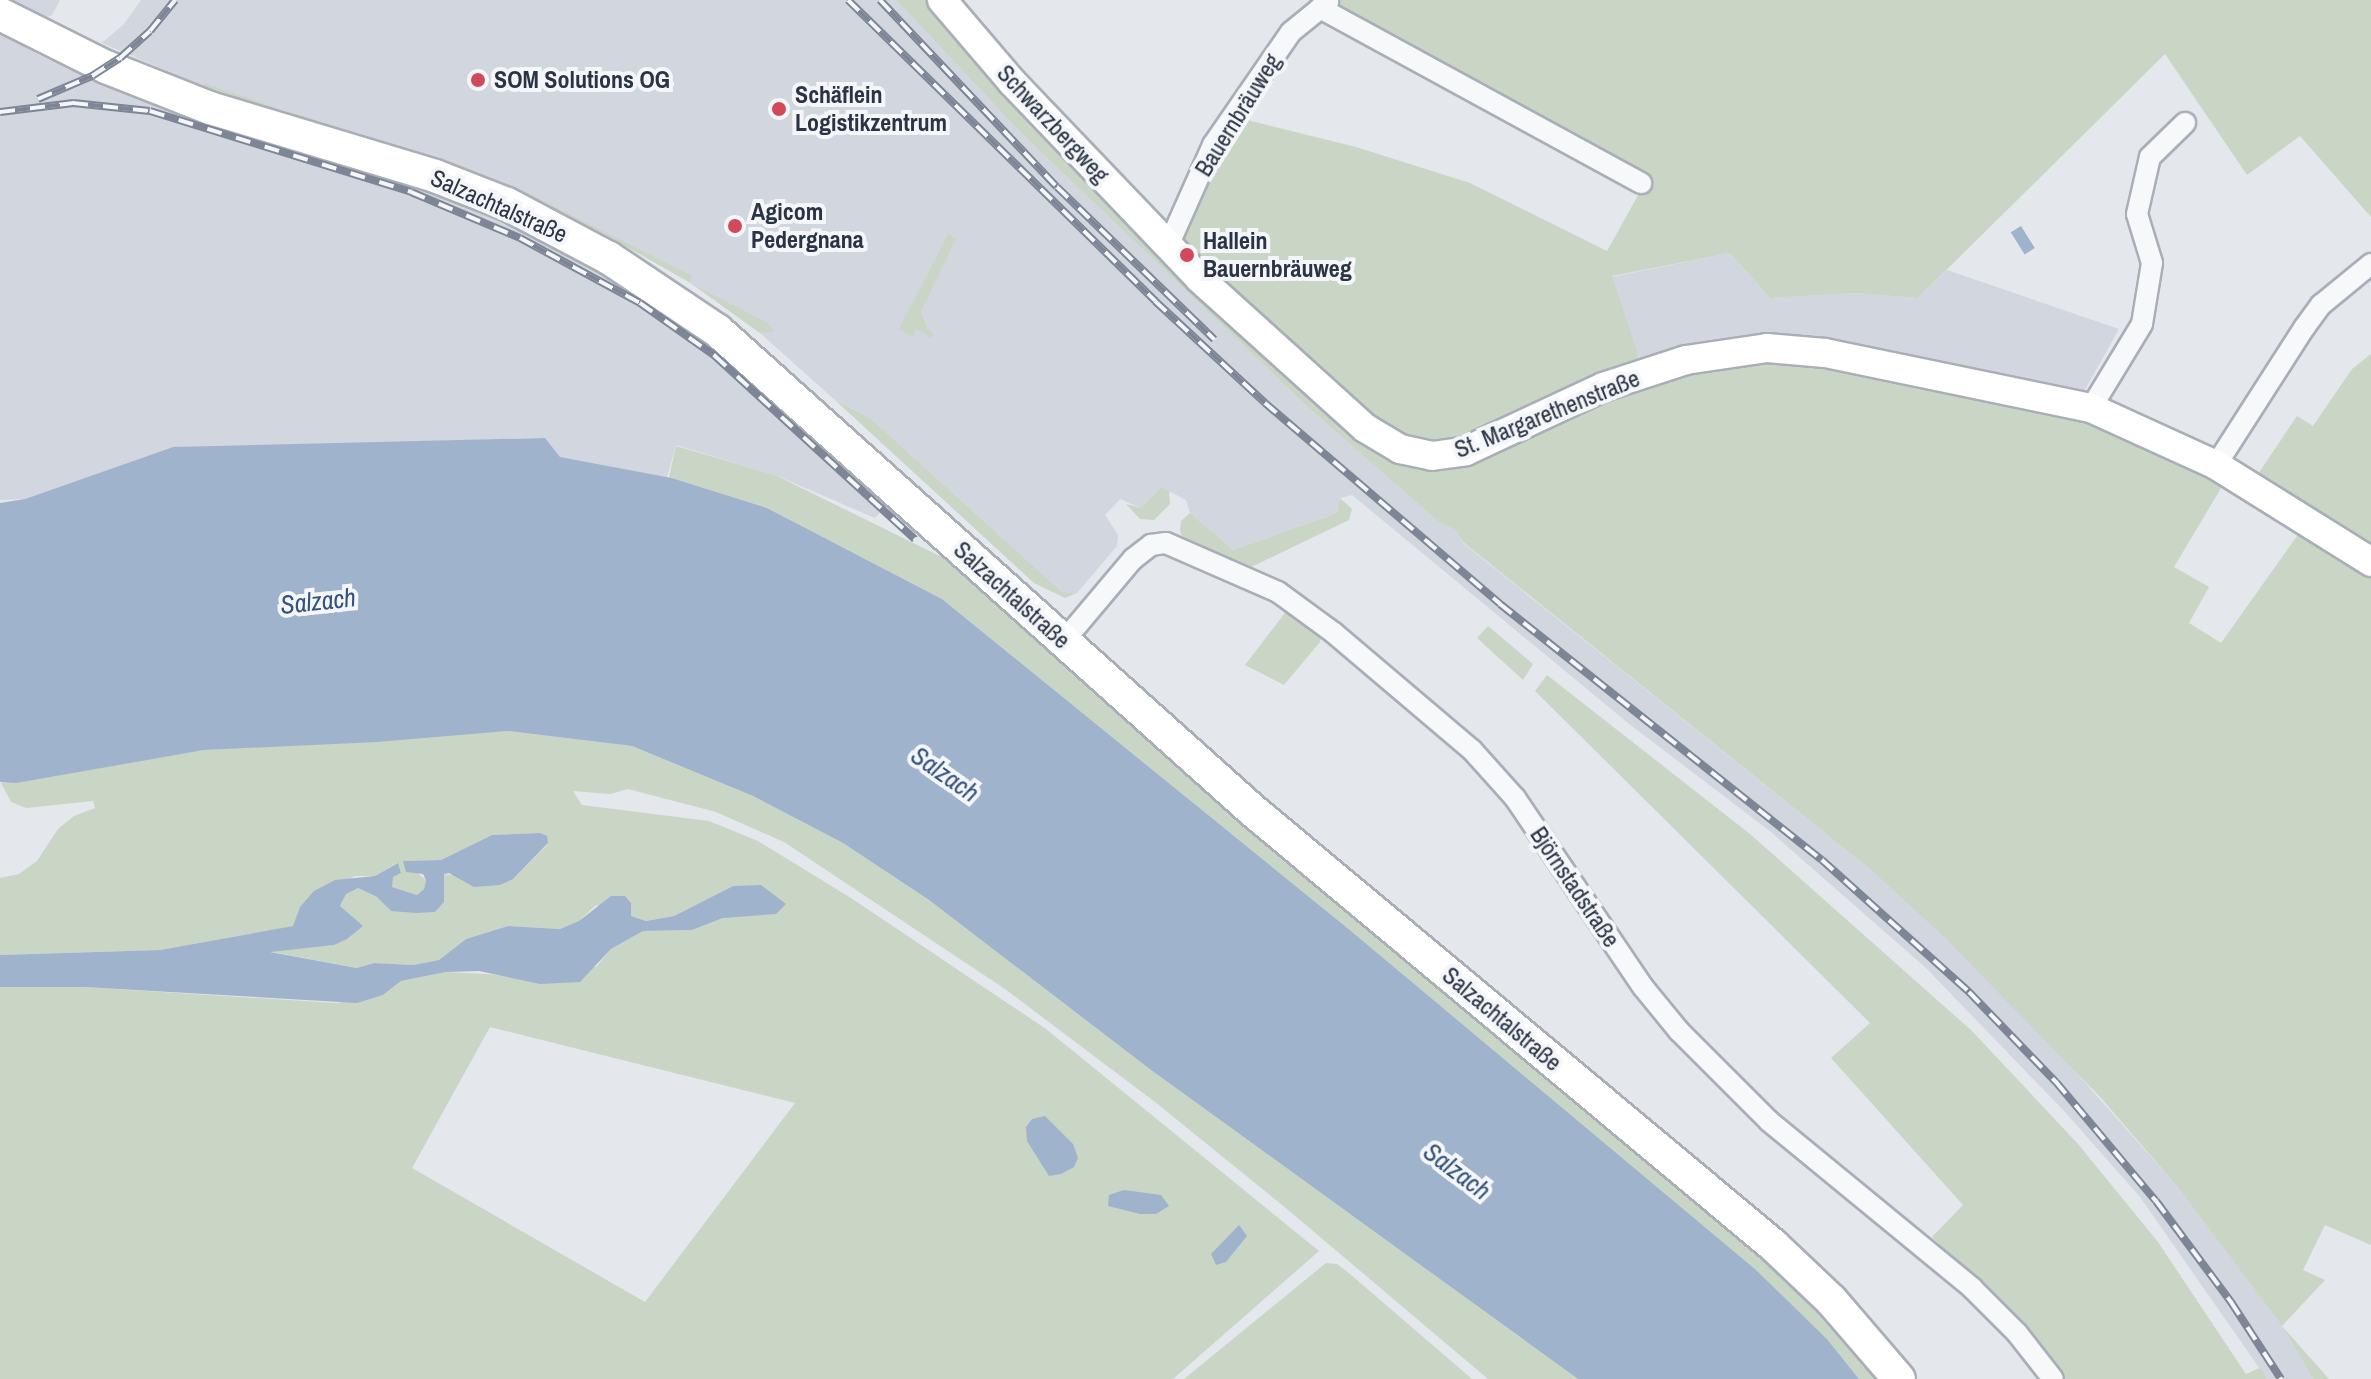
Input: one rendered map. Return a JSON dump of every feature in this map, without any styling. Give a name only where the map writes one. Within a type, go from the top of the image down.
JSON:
[{"type":"main road","name":"Salzachtalstraße","points":[[0,14],[106,67],[210,108],[435,176],[507,204],[609,258],[718,331],[1252,810],[1773,1245],[1831,1300],[1899,1379]]},
{"type":"street","name":"Schwarzbergweg","points":[[942,0],[1012,82],[1168,246]]},
{"type":"street","name":"Bauernbräuweg","points":[[1168,246],[1213,145],[1291,32],[1325,4]]},
{"type":"street","points":[[1325,4],[1641,183]]},
{"type":"street","points":[[2091,408],[2142,324],[2152,263],[2137,214],[2150,157],[2185,123]]},
{"type":"street","name":"St. Margarethenstraße","points":[[1168,246],[1222,301],[1365,428],[1400,449],[1418,455],[1466,451],[1603,387],[1686,360],[1767,348],[1825,353],[2091,408],[2216,465],[2371,562]]},
{"type":"street","points":[[2216,465],[2321,305],[2371,264]]},
{"type":"street","name":"Björnstadstraße","points":[[1063,642],[1133,559],[1151,545],[1166,543],[1278,592],[1334,633],[1472,750],[1515,798],[1643,987],[1679,1031],[1769,1121],[1972,1288],[2017,1333],[2053,1379]]},
{"type":"shaded area","points":[[13,0],[60,0],[52,15],[45,18]]},
{"type":"shaded area","points":[[141,0],[896,0],[1022,134],[1311,410],[1440,523],[1454,529],[1463,543],[1871,870],[1948,941],[2031,1022],[2176,1185],[2282,1326],[2313,1379],[2267,1379],[2140,1197],[2065,1112],[1926,968],[1771,832],[1628,723],[1352,495],[1340,498],[1337,513],[1233,550],[1190,513],[1186,500],[1161,487],[1141,508],[1120,499],[1105,515],[1118,535],[1117,546],[1077,593],[1062,592],[870,418],[836,401],[760,333],[689,282],[604,234],[531,200],[228,97],[102,43],[124,24]]},
{"type":"shaded area","points":[[0,33],[41,56],[169,110],[292,151],[414,183],[498,217],[588,263],[673,317],[798,417],[888,503],[875,518],[775,475],[676,445],[667,477],[559,457],[545,438],[170,448],[25,499],[0,500]]},
{"type":"shaded area","points":[[1730,253],[1770,298],[1855,293],[1918,298],[1947,270],[2119,329],[2081,397],[1635,365],[1611,277]]},
{"type":"green space","points":[[896,0],[928,0],[1070,157],[1395,459],[1565,412],[1667,376],[1760,358],[1813,362],[2055,410],[2174,453],[2224,483],[2174,567],[2209,587],[2189,623],[2221,643],[2302,529],[2371,573],[2371,1245],[2325,1225],[2303,1270],[2325,1280],[2282,1326],[2176,1185],[2101,1098],[1948,941],[1871,870],[1463,542],[1454,529],[1440,523],[1311,410],[1022,134]]},
{"type":"green space","points":[[1338,0],[2371,0],[2371,217],[2300,136],[2247,175],[2165,54],[1918,298],[1855,293],[1770,298],[1730,253],[1612,276],[1638,355],[1635,365],[1457,445],[1405,439],[1354,403],[1280,332],[1227,293],[1189,254],[1183,237],[1218,154],[1243,119],[1356,147],[1470,183],[1607,251],[1646,181],[1333,10]]},
{"type":"green space","points":[[205,83],[277,108],[276,112],[204,87]]},
{"type":"green space","points":[[286,111],[460,165],[511,186],[509,191],[285,116]]},
{"type":"green space","points":[[520,189],[692,276],[690,283],[604,234],[518,194]]},
{"type":"green space","points":[[948,234],[956,239],[921,311],[927,329],[934,334],[931,338],[916,329],[912,337],[899,329]]},
{"type":"green space","points":[[691,284],[766,322],[775,331],[760,333]]},
{"type":"green space","points":[[2371,354],[2371,551],[2256,477],[2297,416],[2313,426],[2352,369]]},
{"type":"green space","points":[[836,401],[870,418],[1062,592],[1077,593],[1065,598],[1034,583]]},
{"type":"green space","points":[[676,446],[775,475],[960,566],[1039,642],[1761,1258],[1836,1330],[1877,1379],[1859,1379],[1827,1339],[1755,1269],[1351,931],[942,599],[767,508],[669,477]]},
{"type":"green space","points":[[1161,487],[1169,491],[1170,504],[1154,520],[1140,519],[1126,504],[1141,508]]},
{"type":"green space","points":[[1340,498],[1352,509],[1349,520],[1249,568],[1182,536],[1180,530],[1181,521],[1190,513],[1233,550],[1337,513]]},
{"type":"green space","points":[[1288,609],[1321,636],[1320,642],[1284,685],[1245,665]]},
{"type":"green space","points":[[1488,626],[1533,664],[1523,680],[1477,638]]},
{"type":"green space","points":[[1547,675],[1750,834],[1972,1031],[2078,1144],[2158,1242],[2246,1374],[2260,1368],[2267,1379],[2060,1379],[2014,1320],[1932,1237],[1963,1205],[1831,1058],[1870,1023],[1535,691]]},
{"type":"green space","points":[[507,731],[632,746],[753,796],[843,843],[929,900],[1151,1070],[1578,1379],[1488,1379],[1155,1102],[1005,989],[784,842],[716,812],[628,789],[610,794],[573,791],[582,805],[709,821],[758,841],[851,898],[1046,1029],[1319,1251],[1173,1379],[0,1379],[0,987],[84,987],[337,1003],[383,995],[401,981],[446,972],[505,975],[596,967],[611,949],[643,931],[692,930],[723,918],[733,886],[674,916],[646,921],[596,905],[579,921],[560,929],[508,926],[466,939],[439,960],[413,965],[374,963],[358,968],[267,951],[334,945],[345,912],[340,907],[346,893],[358,888],[377,897],[391,911],[444,902],[443,874],[513,879],[548,844],[540,833],[492,835],[441,860],[403,861],[426,880],[424,889],[417,895],[392,887],[392,877],[401,873],[397,863],[375,876],[355,876],[300,907],[294,926],[160,950],[0,955],[0,878],[19,874],[37,861],[58,829],[74,816],[95,808],[93,801],[26,808],[11,802],[1,783],[204,750]],"holes":[[[490,1027],[795,1103],[645,1302],[412,1168]]]},
{"type":"green space","points":[[1326,1263],[1337,1264],[1350,1274],[1472,1379],[1184,1379]]},
{"type":"green space","points":[[2282,1326],[2329,1379],[2313,1379]]},
{"type":"water","points":[[2021,226],[2035,248],[2025,254],[2011,232]]},
{"type":"water","name":"Salzach","points":[[545,438],[560,457],[672,478],[767,508],[942,599],[1351,931],[1755,1269],[1827,1339],[1859,1379],[1578,1379],[1151,1070],[929,900],[843,843],[753,796],[632,746],[507,731],[377,742],[204,750],[16,783],[0,782],[0,503],[25,499],[173,447]]},
{"type":"water","points":[[540,833],[547,836],[548,843],[513,879],[500,885],[474,887],[449,873],[444,874],[444,902],[435,912],[416,913],[391,911],[377,897],[358,888],[346,894],[340,906],[363,926],[347,939],[334,945],[270,952],[357,968],[374,963],[413,965],[439,960],[466,939],[508,926],[560,929],[579,921],[611,896],[625,896],[631,903],[631,916],[646,921],[674,916],[733,886],[761,885],[786,904],[776,914],[723,918],[692,930],[643,931],[611,949],[580,982],[540,984],[479,971],[446,972],[401,981],[383,995],[357,1003],[84,987],[0,987],[0,955],[160,950],[293,926],[300,907],[314,891],[335,880],[375,876],[398,863],[401,873],[393,877],[392,887],[417,895],[424,889],[426,880],[423,874],[406,872],[403,861],[441,860],[492,835]]},
{"type":"water","points":[[1045,1116],[1073,1144],[1078,1158],[1074,1167],[1061,1174],[1049,1176],[1027,1141],[1026,1127],[1032,1119]]},
{"type":"water","points":[[1124,1190],[1161,1195],[1169,1206],[1156,1214],[1140,1214],[1108,1206],[1109,1195]]},
{"type":"water","points":[[1239,1225],[1247,1236],[1226,1262],[1216,1265],[1211,1254]]},
{"type":"railway","points":[[38,99],[92,76],[120,58],[150,31],[175,0]]},
{"type":"railway","points":[[848,0],[1155,301],[1265,403],[1500,604],[1822,860],[1969,992],[2056,1082],[2156,1201],[2231,1302],[2281,1379]]},
{"type":"railway","points":[[880,0],[1057,187],[1214,339]]},
{"type":"railway","points":[[0,112],[73,103],[150,111],[411,192],[520,238],[640,303],[715,356],[915,539]]},
{"type":"place","name":"SOM Solutions OG","points":[[478,80]]},
{"type":"place","name":"Schäflein Logistikzentrum","points":[[779,109]]},
{"type":"place","name":"Agicom Pedergnana","points":[[735,226]]},
{"type":"place","name":"Hallein Bauernbräuweg","points":[[1187,255]]}]
